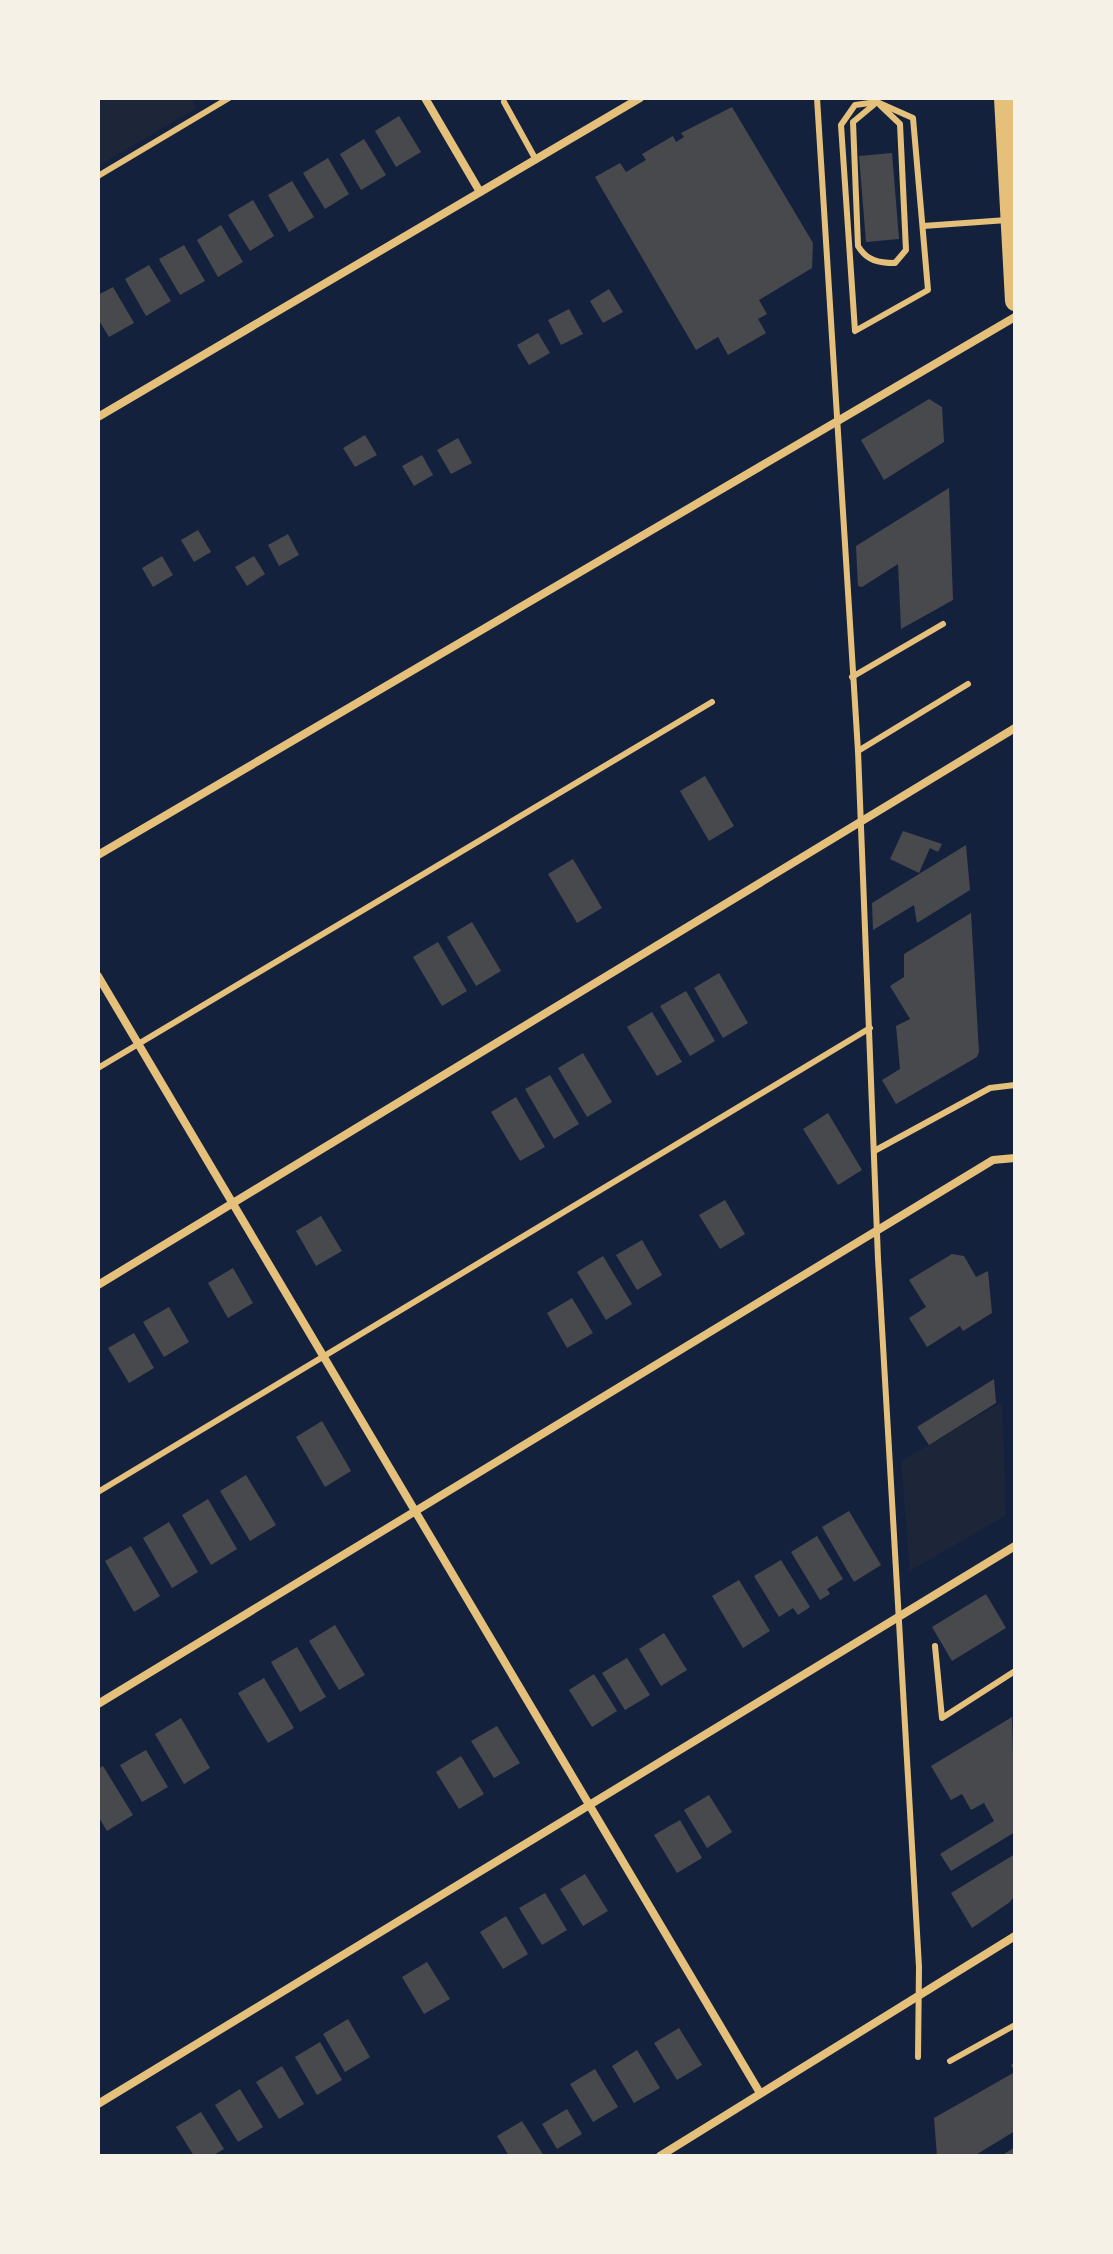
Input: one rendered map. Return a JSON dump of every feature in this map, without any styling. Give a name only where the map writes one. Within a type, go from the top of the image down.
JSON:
[{"type":"main road","points":[[1004,98],[1011,160],[1015,301]]},
{"type":"street","points":[[425,98],[480,192]]},
{"type":"street","points":[[98,417],[640,98]]},
{"type":"street","points":[[98,855],[1015,317]]},
{"type":"street","points":[[98,1285],[1015,728]]},
{"type":"street","points":[[98,976],[760,2093]]},
{"type":"street","points":[[98,1704],[993,1160],[1015,1158]]},
{"type":"street","points":[[98,2104],[1015,1546]]},
{"type":"street","points":[[660,2156],[1015,1936]]},
{"type":"lane","points":[[98,176],[229,98]]},
{"type":"lane","points":[[817,98],[858,751],[878,1232],[919,1967],[918,2057]]},
{"type":"lane","points":[[877,100],[900,124],[906,250],[895,263],[878,263],[863,254],[858,246],[853,122],[877,100]]},
{"type":"lane","points":[[877,100],[913,118],[928,290],[855,331],[841,125],[855,105],[877,100]]},
{"type":"lane","points":[[504,102],[536,160]]},
{"type":"lane","points":[[923,226],[1011,219]]},
{"type":"lane","points":[[852,677],[943,624]]},
{"type":"lane","points":[[858,751],[968,684]]},
{"type":"lane","points":[[98,1068],[712,702]]},
{"type":"lane","points":[[98,1492],[870,1028]]},
{"type":"lane","points":[[876,1150],[990,1088],[1015,1085]]},
{"type":"lane","points":[[935,1646],[942,1718],[1015,1671]]},
{"type":"lane","points":[[950,2061],[1015,2025]]},
{"type":"shaded area","points":[[98,98],[191,98],[197,108],[98,166]]},
{"type":"shaded area","points":[[1002,1402],[1006,1515],[910,1571],[901,1461]]},
{"type":"building","points":[[732,107],[813,243],[812,268],[759,300],[767,314],[758,319],[766,333],[728,355],[718,337],[696,350],[595,177],[620,163],[626,172],[646,160],[642,154],[673,136],[676,142],[684,137],[681,133]]},
{"type":"building","points":[[399,116],[421,152],[396,167],[375,131]]},
{"type":"building","points":[[364,139],[386,175],[361,190],[340,154]]},
{"type":"building","points":[[892,153],[899,239],[866,242],[859,156]]},
{"type":"building","points":[[328,158],[349,194],[325,209],[303,173]]},
{"type":"building","points":[[292,181],[314,217],[289,232],[268,195]]},
{"type":"building","points":[[253,200],[274,236],[250,251],[228,215]]},
{"type":"building","points":[[221,225],[243,262],[218,277],[197,240]]},
{"type":"building","points":[[184,245],[205,281],[180,295],[159,259]]},
{"type":"building","points":[[149,265],[171,301],[146,316],[125,279]]},
{"type":"building","points":[[113,287],[134,323],[109,337],[98,319],[98,295]]},
{"type":"building","points":[[609,289],[623,312],[603,323],[590,301]]},
{"type":"building","points":[[569,309],[583,334],[561,345],[548,320]]},
{"type":"building","points":[[538,333],[550,353],[529,365],[517,345]]},
{"type":"building","points":[[929,399],[942,407],[944,442],[884,480],[861,440]]},
{"type":"building","points":[[365,435],[377,455],[355,467],[343,448]]},
{"type":"building","points":[[458,438],[472,463],[451,474],[437,450]]},
{"type":"building","points":[[422,455],[433,475],[414,486],[402,466]]},
{"type":"building","points":[[949,488],[953,600],[901,629],[898,564],[862,587],[858,586],[856,546]]},
{"type":"building","points":[[198,530],[211,552],[194,562],[181,540]]},
{"type":"building","points":[[288,534],[299,555],[279,566],[268,545]]},
{"type":"building","points":[[162,556],[173,575],[153,587],[142,568]]},
{"type":"building","points":[[254,556],[265,574],[247,586],[235,567]]},
{"type":"building","points":[[705,776],[734,826],[709,841],[680,791]]},
{"type":"building","points":[[903,831],[942,844],[938,852],[930,848],[919,873],[890,859]]},
{"type":"building","points":[[966,845],[970,890],[917,923],[914,905],[873,930],[872,903]]},
{"type":"building","points":[[573,859],[602,908],[577,923],[548,874]]},
{"type":"building","points":[[971,913],[979,1052],[977,1057],[896,1104],[882,1080],[900,1069],[896,1026],[910,1019],[890,986],[904,977],[904,954]]},
{"type":"building","points":[[472,922],[501,971],[476,986],[447,937]]},
{"type":"building","points":[[438,942],[467,991],[442,1006],[413,957]]},
{"type":"building","points":[[719,973],[748,1023],[723,1038],[694,988]]},
{"type":"building","points":[[686,991],[715,1041],[690,1056],[660,1006]]},
{"type":"building","points":[[652,1012],[682,1062],[657,1076],[627,1027]]},
{"type":"building","points":[[583,1053],[612,1102],[587,1117],[558,1068]]},
{"type":"building","points":[[550,1075],[579,1124],[554,1139],[525,1089]]},
{"type":"building","points":[[516,1097],[545,1147],[520,1161],[491,1112]]},
{"type":"building","points":[[828,1113],[862,1170],[838,1185],[803,1129]]},
{"type":"building","points":[[725,1200],[745,1234],[720,1249],[699,1215]]},
{"type":"building","points":[[321,1216],[342,1251],[316,1266],[296,1231]]},
{"type":"building","points":[[642,1240],[662,1275],[637,1290],[616,1255]]},
{"type":"building","points":[[952,1254],[964,1256],[976,1277],[988,1271],[992,1313],[963,1331],[960,1326],[927,1347],[909,1318],[926,1307],[909,1280]]},
{"type":"building","points":[[603,1256],[632,1304],[606,1320],[577,1272]]},
{"type":"building","points":[[233,1268],[253,1303],[228,1318],[208,1283]]},
{"type":"building","points":[[572,1298],[593,1333],[567,1348],[547,1313]]},
{"type":"building","points":[[169,1307],[189,1342],[164,1357],[143,1322]]},
{"type":"building","points":[[134,1333],[154,1368],[129,1383],[108,1348]]},
{"type":"building","points":[[994,1379],[996,1403],[929,1445],[917,1427]]},
{"type":"building","points":[[322,1421],[351,1471],[325,1487],[296,1437]]},
{"type":"building","points":[[246,1475],[276,1525],[250,1541],[220,1491]]},
{"type":"building","points":[[208,1499],[237,1549],[211,1565],[182,1515]]},
{"type":"building","points":[[849,1511],[881,1565],[854,1582],[822,1527]]},
{"type":"building","points":[[169,1522],[198,1572],[172,1588],[143,1538]]},
{"type":"building","points":[[817,1536],[843,1579],[827,1589],[830,1594],[820,1600],[791,1552]]},
{"type":"building","points":[[131,1546],[160,1596],[134,1612],[105,1561]]},
{"type":"building","points":[[781,1560],[810,1607],[798,1615],[793,1608],[779,1617],[754,1576]]},
{"type":"building","points":[[739,1580],[770,1631],[743,1648],[712,1596]]},
{"type":"building","points":[[986,1594],[1006,1628],[952,1661],[932,1627]]},
{"type":"building","points":[[335,1625],[365,1675],[339,1690],[309,1641]]},
{"type":"building","points":[[664,1633],[687,1670],[661,1686],[639,1649]]},
{"type":"building","points":[[297,1647],[326,1697],[300,1712],[271,1662]]},
{"type":"building","points":[[627,1658],[650,1695],[625,1710],[602,1673]]},
{"type":"building","points":[[594,1674],[617,1711],[592,1727],[569,1690]]},
{"type":"building","points":[[264,1678],[294,1728],[268,1743],[238,1693]]},
{"type":"building","points":[[1012,1717],[1015,1832],[951,1871],[940,1854],[994,1821],[984,1803],[971,1810],[962,1794],[951,1800],[931,1766]]},
{"type":"building","points":[[181,1718],[210,1768],[184,1784],[155,1734]]},
{"type":"building","points":[[497,1726],[520,1763],[494,1778],[471,1741]]},
{"type":"building","points":[[146,1750],[168,1787],[142,1802],[120,1765]]},
{"type":"building","points":[[461,1756],[484,1794],[459,1809],[436,1772]]},
{"type":"building","points":[[103,1766],[133,1815],[107,1831],[98,1816],[98,1769]]},
{"type":"building","points":[[709,1795],[732,1832],[707,1848],[684,1810]]},
{"type":"building","points":[[680,1820],[702,1858],[677,1873],[654,1835]]},
{"type":"building","points":[[1015,1854],[1015,1895],[1010,1902],[972,1928],[951,1893]]},
{"type":"building","points":[[585,1874],[608,1911],[583,1926],[560,1889]]},
{"type":"building","points":[[545,1893],[567,1930],[542,1945],[519,1908]]},
{"type":"building","points":[[506,1916],[528,1954],[503,1969],[480,1932]]},
{"type":"building","points":[[427,1962],[450,1999],[424,2014],[402,1977]]},
{"type":"building","points":[[348,2019],[370,2057],[345,2072],[323,2034]]},
{"type":"building","points":[[679,2028],[702,2065],[677,2080],[654,2043]]},
{"type":"building","points":[[320,2042],[342,2080],[317,2095],[295,2057]]},
{"type":"building","points":[[637,2050],[660,2088],[634,2103],[612,2066]]},
{"type":"building","points":[[282,2066],[304,2104],[279,2119],[256,2082]]},
{"type":"building","points":[[595,2069],[618,2107],[593,2122],[570,2084]]},
{"type":"building","points":[[1015,2072],[1015,2131],[974,2156],[937,2156],[934,2118]]},
{"type":"building","points":[[240,2089],[263,2127],[238,2142],[215,2105]]},
{"type":"building","points":[[567,2109],[582,2134],[557,2149],[542,2124]]},
{"type":"building","points":[[201,2112],[224,2149],[212,2156],[194,2156],[176,2127]]},
{"type":"building","points":[[522,2121],[544,2156],[509,2156],[497,2136]]},
{"type":"building","points":[[1015,2147],[1015,2156],[1001,2156]]}]
